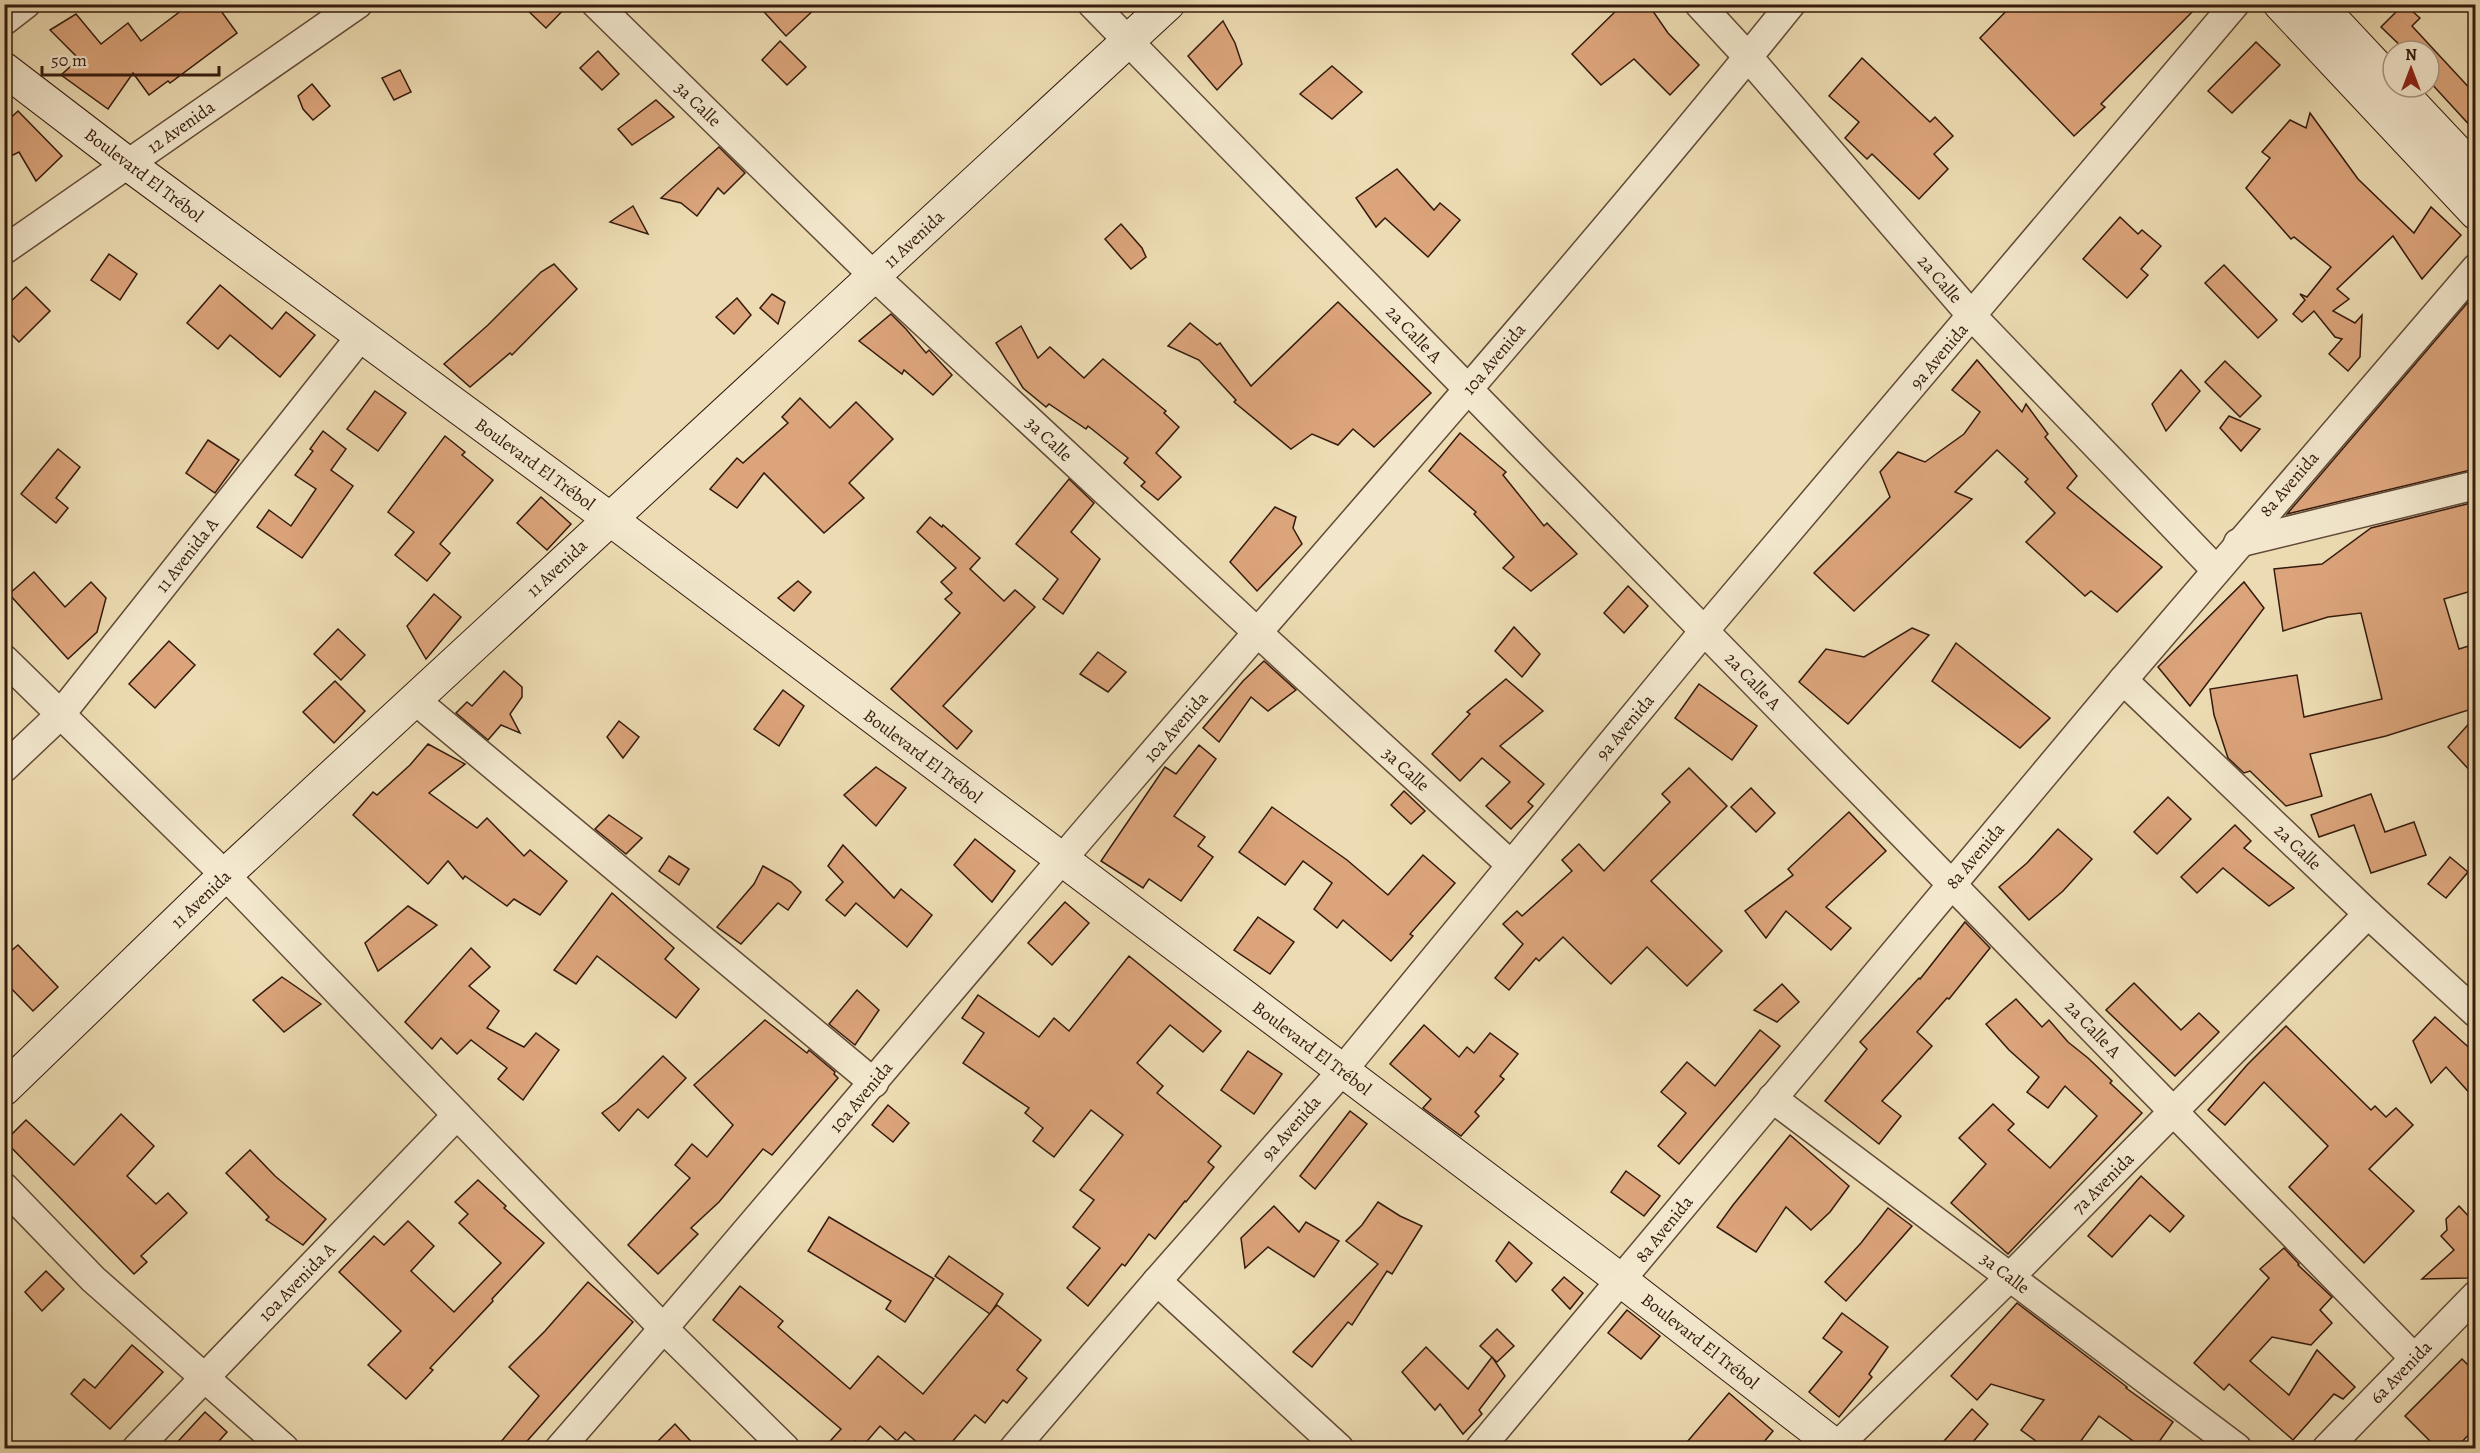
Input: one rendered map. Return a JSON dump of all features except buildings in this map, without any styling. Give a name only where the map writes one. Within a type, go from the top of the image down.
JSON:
[{"type":"main road","name":"11 Avenida","points":[[4,1089],[225,875],[1168,4]]},
{"type":"main road","points":[[2280,4],[2475,213]]},
{"type":"main road","points":[[2318,4],[2381,72]]},
{"type":"main road","name":"Boulevard El Trébol","points":[[4,69],[128,164],[610,519],[1622,1281],[1837,1448]]},
{"type":"main road","points":[[2406,99],[2475,172]]},
{"type":"street","points":[[4,21],[26,4]]},
{"type":"street","name":"12 Avenida","points":[[4,249],[358,4]]},
{"type":"street","name":"3a Calle","points":[[596,4],[874,276],[1511,865]]},
{"type":"street","name":"2a Calle A","points":[[1092,4],[2414,1358]]},
{"type":"street","name":"2a Calle","points":[[1699,4],[1748,57],[1972,316],[2216,570]]},
{"type":"street","name":"10a Avenida","points":[[560,1449],[874,1083],[1061,860],[1468,390],[1791,4]]},
{"type":"street","name":"9a Avenida","points":[[1014,1449],[1156,1281],[1342,1071],[1704,631],[2235,4]]},
{"type":"street","name":"8a Avenida","points":[[1480,1449],[2238,543],[2475,268]]},
{"type":"street","name":"11 Avenida A","points":[[4,768],[60,715],[361,336]]},
{"type":"street","points":[[2238,543],[2475,485]]},
{"type":"street","points":[[4,660],[225,875],[664,1329],[785,1449]]},
{"type":"street","name":"2a Calle","points":[[2123,680],[2475,1013]]},
{"type":"street","points":[[415,700],[874,1083]]},
{"type":"street","name":"7a Avenida","points":[[1837,1448],[2010,1277],[2368,914]]},
{"type":"street","name":"3a Calle","points":[[1772,1098],[2237,1449]]},
{"type":"street","name":"10a Avenida A","points":[[137,1449],[457,1115]]},
{"type":"street","points":[[4,1187],[93,1279],[284,1449]]},
{"type":"street","points":[[1156,1281],[1339,1449]]},
{"type":"street","name":"6a Avenida","points":[[2327,1449],[2475,1295]]}]
